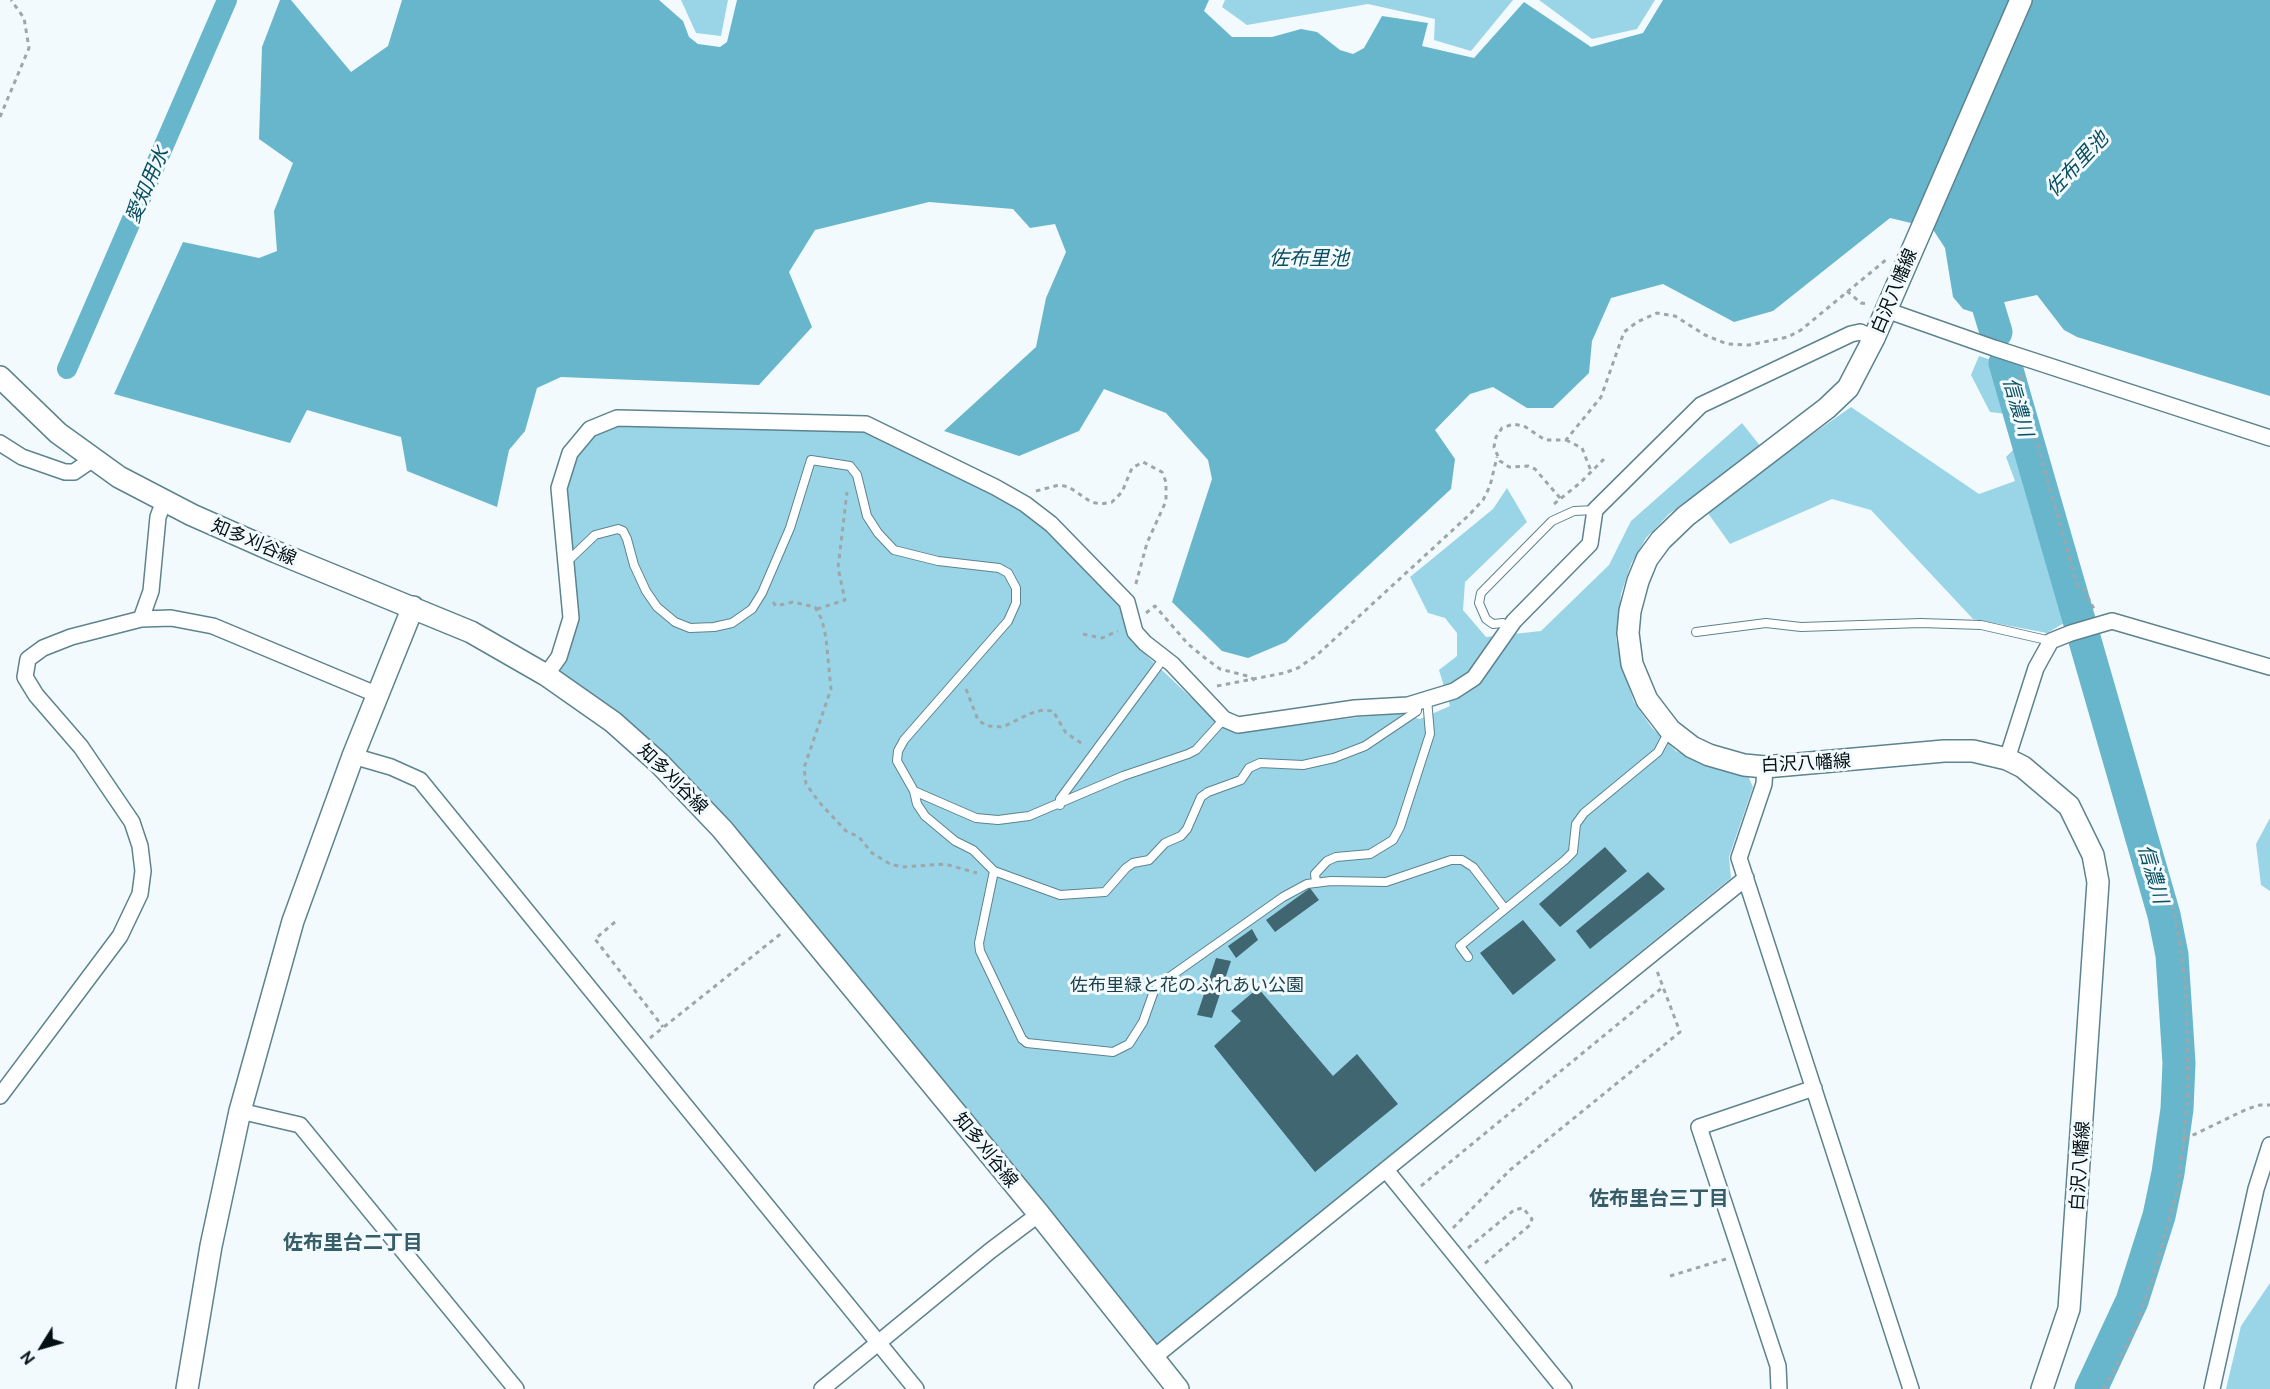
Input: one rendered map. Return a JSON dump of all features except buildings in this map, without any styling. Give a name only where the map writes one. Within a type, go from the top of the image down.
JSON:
[{"type":"street","name":"白沢八幡線","points":[[2021,0],[1874,338],[1848,388],[1827,408],[1686,516],[1661,540],[1647,559],[1630,611],[1629,643],[1639,684],[1659,718],[1692,747],[1709,755],[1744,765],[1765,767],[1944,751],[1973,751],[2007,759],[2038,778],[2069,806],[2093,855],[2098,882],[2069,1309],[2042,1389]]},
{"type":"street","points":[[1886,310],[2027,359],[2270,438]]},
{"type":"street","points":[[546,675],[559,657],[571,618],[559,488],[570,453],[590,429],[617,418],[866,424],[1019,500],[1051,524],[1127,602],[1135,632],[1224,718],[1238,725],[1422,701],[1454,692],[1474,678],[1509,627],[1590,544],[1595,510],[1701,405],[1851,334],[1860,332],[1874,338]]},
{"type":"street","name":"知多刈谷線","points":[[0,377],[43,420],[93,459],[164,501],[276,552],[471,632],[546,675],[613,722],[659,763],[722,829],[1039,1214],[1178,1389]]},
{"type":"street","points":[[0,443],[22,457],[65,472],[74,472],[93,459]]},
{"type":"street","points":[[141,620],[151,591],[158,517],[164,501]]},
{"type":"street","points":[[187,1389],[210,1246],[240,1111],[293,921],[353,756],[413,607]]},
{"type":"street","points":[[0,1096],[120,936],[140,894],[143,871],[140,846],[132,822],[114,792],[81,747],[36,695],[25,677],[28,659],[43,648],[71,637],[141,620],[171,618],[213,626],[378,695]]},
{"type":"street","points":[[2007,759],[2036,668],[2051,641],[2070,633],[2112,621],[2270,667]]},
{"type":"street","points":[[353,756],[392,767],[420,780],[916,1389]]},
{"type":"street","points":[[1765,767],[1764,784],[1739,858],[1911,1389]]},
{"type":"street","points":[[1153,1358],[1746,878]]},
{"type":"street","points":[[1779,1389],[1778,1366],[1699,1127],[1814,1088]]},
{"type":"street","points":[[240,1111],[300,1125],[516,1389]]},
{"type":"street","points":[[2212,1389],[2256,1189],[2270,1144]]},
{"type":"street","points":[[1386,1170],[1440,1240],[1563,1389]]},
{"type":"street","points":[[822,1389],[990,1251],[1039,1214]]},
{"type":"lane","points":[[564,560],[571,558],[595,535],[604,530],[623,531],[646,591],[657,607],[675,622],[690,628],[714,627],[732,623],[752,609],[767,584],[790,528],[811,460],[850,466],[857,475],[867,516],[878,533],[894,550],[938,561],[999,568],[1008,573],[1016,588],[1016,603],[1008,621],[904,740],[898,752],[897,761],[925,816],[955,841],[973,850],[994,875],[1060,895],[1105,892],[1126,868],[1133,863],[1149,860],[1165,843],[1181,836],[1187,830],[1201,797],[1240,780],[1249,768],[1260,763],[1303,765],[1334,758],[1365,746],[1417,711],[1422,701]]},
{"type":"lane","points":[[1509,627],[1503,623],[1493,624],[1486,619],[1479,603],[1480,593],[1552,521],[1574,511],[1595,510]]},
{"type":"lane","points":[[1696,632],[1766,623],[1800,627],[1921,623],[1981,625],[2051,641]]},
{"type":"lane","points":[[1060,805],[1060,799],[1164,658]]},
{"type":"lane","points":[[1316,882],[1315,874],[1326,861],[1336,857],[1370,854],[1393,840],[1400,827],[1430,734],[1422,701]]},
{"type":"lane","points":[[914,791],[976,818],[998,820],[1029,816],[1060,805],[1123,776],[1196,750],[1224,718]]},
{"type":"lane","points":[[1468,957],[1460,946],[1573,852],[1576,824],[1584,813],[1658,752],[1670,730]]},
{"type":"lane","points":[[994,875],[979,943],[980,951],[1022,1039],[1027,1043],[1113,1052],[1129,1044],[1143,1022],[1154,991],[1161,983],[1283,897],[1316,882],[1386,882],[1451,860],[1462,860],[1473,867],[1505,909]]},
{"type":"path","points":[[0,117],[29,48],[24,18],[11,0]]},
{"type":"path","points":[[1566,440],[1601,397],[1624,332],[1637,322],[1657,313],[1675,316],[1706,335],[1727,344],[1749,345],[1795,334],[1895,253],[1914,243]]},
{"type":"path","points":[[1847,291],[1861,303],[1886,310]]},
{"type":"path","points":[[2027,359],[2020,382],[2077,585],[2084,590],[2097,626]]},
{"type":"path","points":[[1211,685],[1222,687],[1284,673],[1298,668],[1317,655],[1483,500],[1490,486],[1497,457],[1494,447],[1502,428],[1513,423],[1524,426],[1545,440],[1566,440],[1582,448],[1592,472]]},
{"type":"path","points":[[1497,457],[1509,467],[1528,466],[1535,469],[1560,498]]},
{"type":"path","points":[[1019,500],[1029,493],[1059,485],[1069,487],[1091,502],[1101,504],[1112,502],[1122,492],[1132,468],[1143,462],[1162,472],[1167,482],[1166,501],[1137,572],[1134,595],[1127,602]]},
{"type":"path","points":[[767,584],[776,606],[803,603],[817,609],[845,600],[838,568],[848,481]]},
{"type":"path","points":[[817,609],[826,638],[831,689],[804,768],[806,784],[846,831],[859,837],[872,853],[890,864],[902,867],[945,864],[994,875]]},
{"type":"path","points":[[958,680],[970,697],[978,720],[987,726],[1003,727],[1029,714],[1043,710],[1053,711],[1066,734],[1096,752]]},
{"type":"path","points":[[2104,1389],[2133,1333],[2153,1278],[2178,1187],[2184,1137],[2188,1091],[2186,987],[2176,921],[2163,867]]},
{"type":"path","points":[[637,1048],[798,920]]},
{"type":"path","points":[[615,922],[595,939],[663,1027]]},
{"type":"path","points":[[1440,1240],[1510,1170],[1680,1032],[1651,955]]},
{"type":"path","points":[[1404,1194],[1419,1188],[1663,987]]},
{"type":"path","points":[[2184,1137],[2247,1109],[2270,1105]]},
{"type":"path","points":[[1456,1258],[1514,1210],[1523,1208],[1532,1219],[1530,1225],[1470,1276]]},
{"type":"path","points":[[1670,1276],[1741,1254]]},
{"type":"green space","points":[[681,0],[728,0],[721,36],[696,33]]},
{"type":"green space","points":[[1225,0],[1513,0],[1471,51],[1434,40],[1435,19],[1368,4],[1247,25],[1222,7]]},
{"type":"green space","points":[[1539,0],[1655,0],[1637,29],[1592,39]]},
{"type":"green space","name":"佐布里緑と花のふれあい公園","points":[[1979,356],[2014,367],[2049,497],[2073,618],[2047,633],[1973,619],[1871,510],[1832,499],[1730,544],[1695,495],[1669,514],[1646,538],[1631,564],[1621,594],[1616,638],[1622,666],[1634,702],[1652,728],[1676,751],[1716,769],[1748,776],[1753,787],[1729,857],[1731,878],[1173,1332],[1153,1358],[722,829],[546,675],[571,618],[562,538],[570,453],[604,421],[866,424],[1025,504],[1127,602],[1135,632],[1131,641],[1213,718],[1239,733],[1359,717],[1401,714],[1420,719],[1450,706],[1439,670],[1457,656],[1457,633],[1445,618],[1428,613],[1410,577],[1493,509],[1507,488],[1527,522],[1465,582],[1463,610],[1486,637],[1541,631],[1609,565],[1631,521],[1742,423],[1773,462],[1851,407],[1979,494],[2015,481],[2006,457],[2024,439],[2016,415],[1990,412],[1971,375]]},
{"type":"green space","points":[[2270,818],[2270,891],[2261,885],[2256,844]]},
{"type":"green space","points":[[2270,1283],[2270,1389],[2226,1389],[2241,1326]]},
{"type":"water","name":"佐布里池","points":[[280,0],[291,0],[351,72],[388,46],[402,0],[659,0],[683,21],[689,37],[698,44],[720,47],[727,42],[737,0],[1209,0],[1204,11],[1232,37],[1272,37],[1301,29],[1317,32],[1340,50],[1353,54],[1364,48],[1382,16],[1428,23],[1422,46],[1474,58],[1524,2],[1591,47],[1643,33],[1663,0],[2270,0],[2270,396],[2077,337],[2064,330],[2037,295],[2000,303],[1985,316],[1963,309],[1953,297],[1945,248],[1932,228],[1890,218],[1773,311],[1734,322],[1663,284],[1611,298],[1592,341],[1589,373],[1553,408],[1527,408],[1493,387],[1470,394],[1435,430],[1455,459],[1451,489],[1286,642],[1248,658],[1222,651],[1172,602],[1212,479],[1208,460],[1166,413],[1104,389],[1079,431],[1019,456],[944,431],[1036,347],[1046,298],[1066,252],[1055,224],[1030,228],[1013,209],[929,202],[815,230],[789,272],[812,327],[759,385],[561,377],[537,388],[525,431],[509,450],[497,507],[407,471],[401,437],[307,410],[290,443],[114,394],[183,242],[259,258],[277,251],[274,211],[293,163],[259,139],[262,47]]},
{"type":"waterway","name":"愛知用水","points":[[67,369],[227,0]]},
{"type":"waterway","name":"信濃川","points":[[1988,271],[1981,283],[1996,332]]},
{"type":"waterway","name":"信濃川","points":[[2005,363],[2164,915],[2172,955],[2179,1063],[2177,1109],[2168,1173],[2159,1216],[2132,1301],[2091,1389]]},
{"type":"district","name":"佐布里台三丁目","points":[[1659,1198]]},
{"type":"district","name":"佐布里台二丁目","points":[[353,1242]]}]
